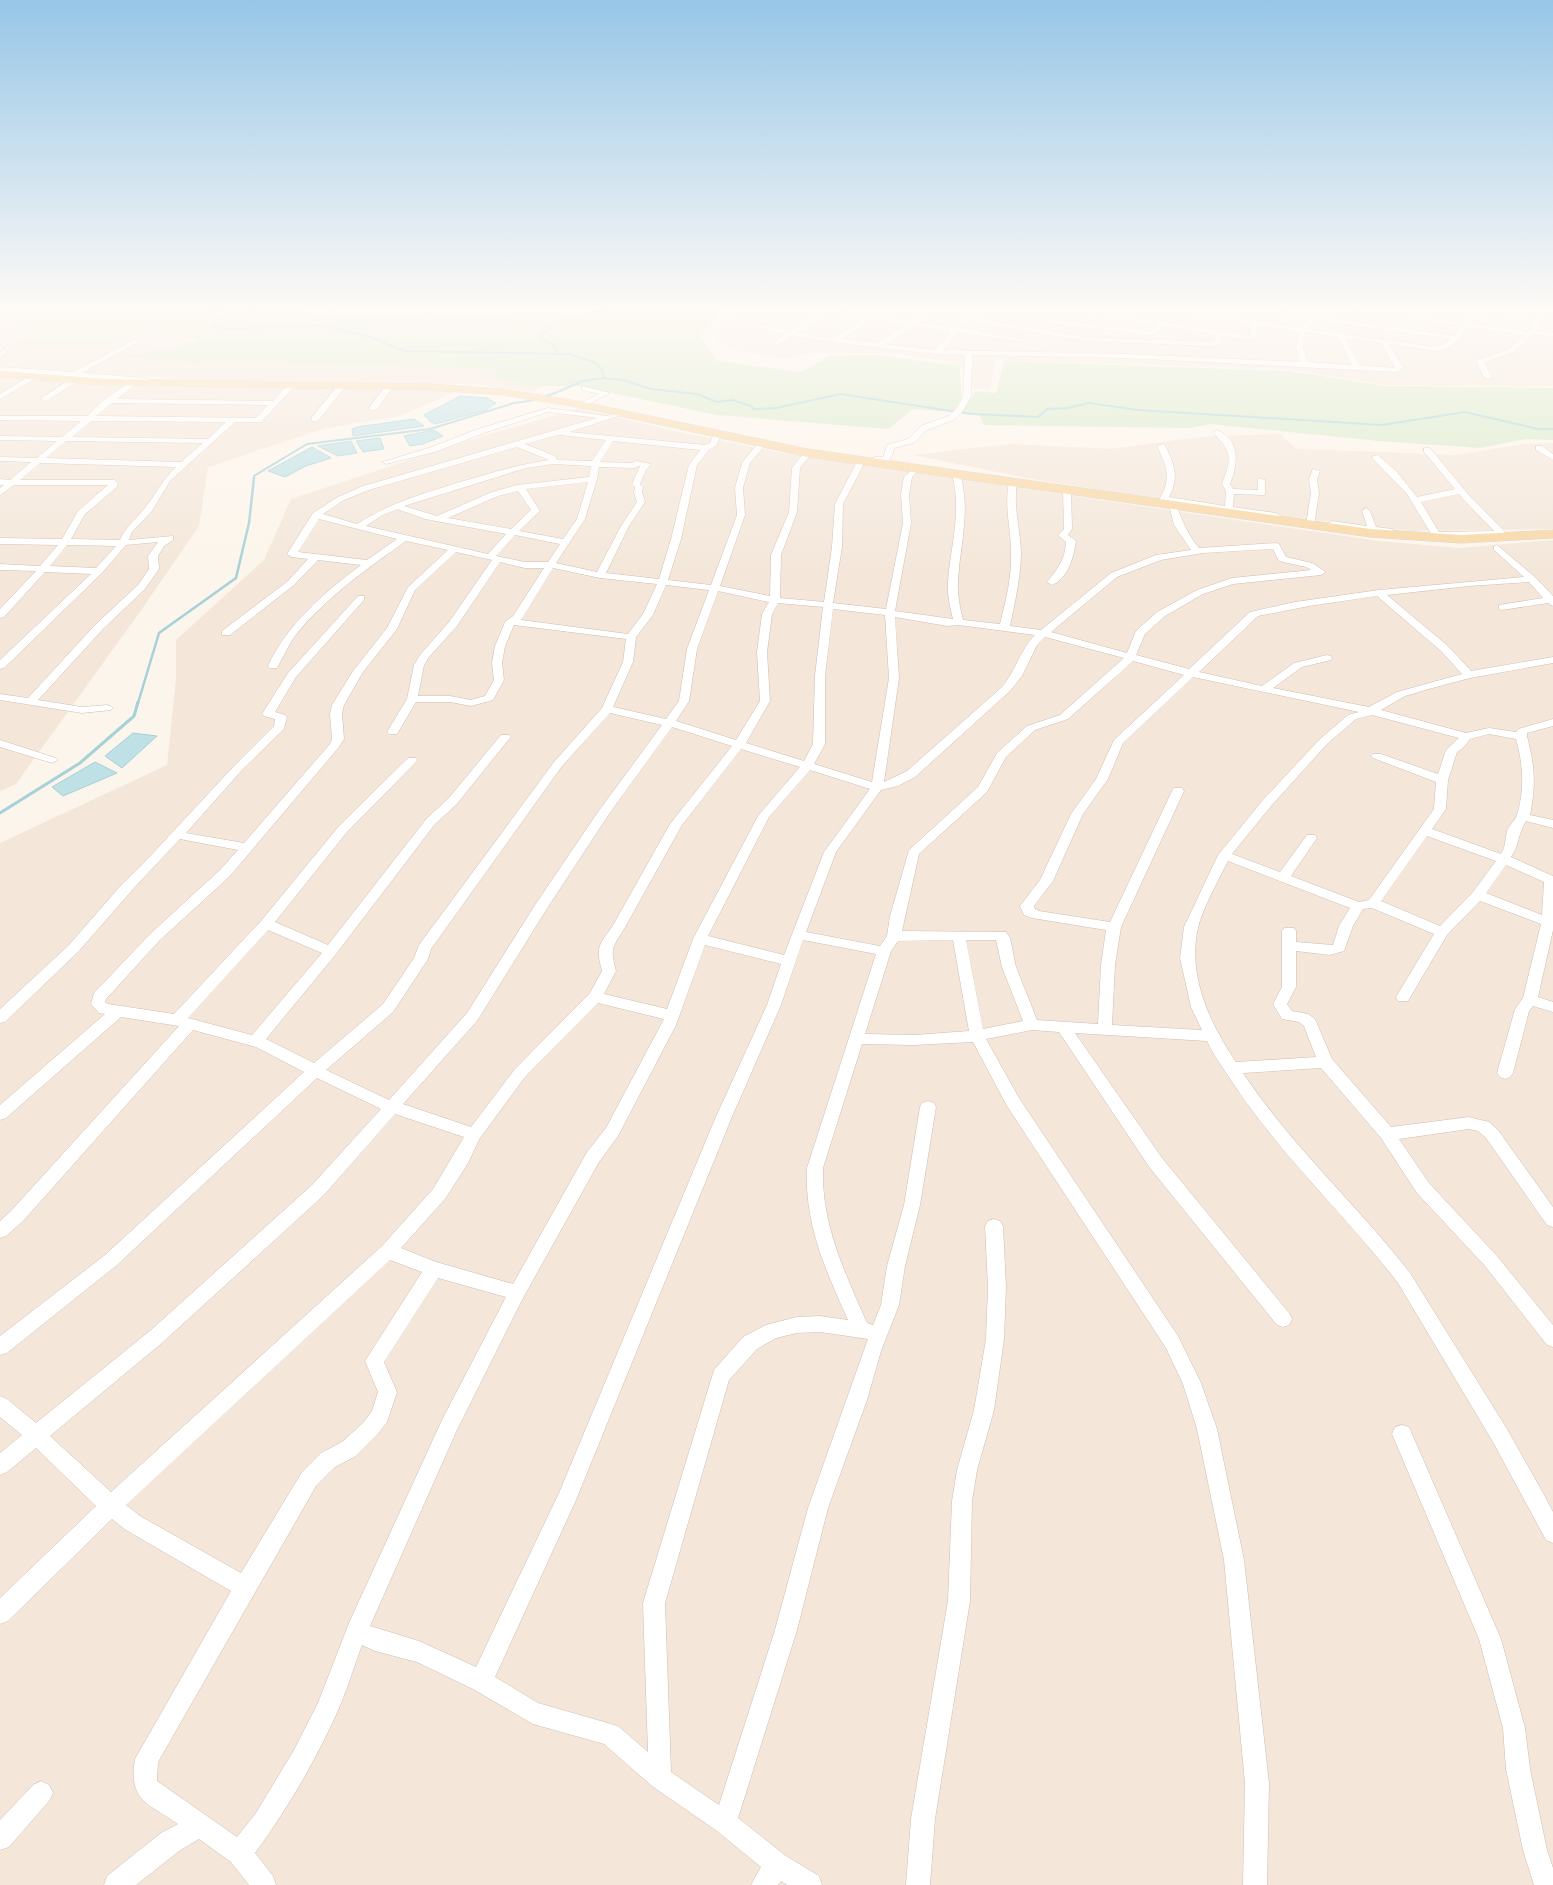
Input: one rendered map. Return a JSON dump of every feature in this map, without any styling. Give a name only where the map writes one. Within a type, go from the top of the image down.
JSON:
[{"type":"main road","points":[[524,395],[583,405],[615,416],[808,453],[1370,531],[1450,540],[1488,540],[1553,534]]},
{"type":"street","points":[[44,399],[49,395]]},
{"type":"street","points":[[0,492],[5,482],[38,460],[116,395]]},
{"type":"street","points":[[0,418],[258,420],[282,395]]},
{"type":"street","points":[[315,419],[335,395]]},
{"type":"street","points":[[373,408],[383,395]]},
{"type":"street","points":[[583,405],[602,395]]},
{"type":"street","points":[[240,1853],[264,1821],[302,1758],[327,1709],[357,1631],[450,1426],[517,1293],[593,1158],[612,1132],[672,1016],[700,939],[764,816],[808,765],[819,744],[820,676],[837,546],[839,504],[867,461],[875,459],[885,460],[889,454],[890,446],[911,441],[924,428],[951,418],[967,395]]},
{"type":"street","points":[[108,401],[274,403]]},
{"type":"street","points":[[386,462],[423,452],[548,410],[615,416]]},
{"type":"street","points":[[368,563],[292,554],[316,515],[330,503],[354,492],[615,416]]},
{"type":"street","points":[[0,666],[99,571],[123,543],[128,531],[149,508],[167,480],[234,419]]},
{"type":"street","points":[[1217,432],[1229,442],[1233,456],[1226,484],[1230,491],[1229,509]]},
{"type":"street","points":[[554,433],[706,448]]},
{"type":"street","points":[[0,1347],[111,1260],[315,1071],[388,1008],[421,959],[424,948],[558,764],[607,709],[628,662],[631,637],[648,615],[662,583],[676,539],[693,465],[706,448],[713,444],[717,435]]},
{"type":"street","points":[[0,438],[212,441]]},
{"type":"street","points":[[412,699],[450,699],[471,703],[488,698],[499,680],[497,663],[500,646],[510,622],[518,618],[519,613],[581,519],[593,479],[595,464],[611,438]]},
{"type":"street","points":[[517,444],[552,458],[554,462]]},
{"type":"street","points":[[0,1465],[157,1336],[318,1190],[472,1018],[540,908],[604,812],[684,701],[692,649],[741,515],[739,488],[746,463],[762,444]]},
{"type":"street","points":[[1161,446],[1169,460],[1170,466],[1169,491],[1166,503],[1179,528],[1197,552]]},
{"type":"street","points":[[1553,447],[1539,448],[1553,458]]},
{"type":"street","points":[[1366,511],[1372,526],[1370,531],[1436,535],[1502,534],[1460,491],[1427,450]]},
{"type":"street","points":[[0,1613],[111,1506],[388,1251],[440,1194],[474,1134],[520,1073],[595,996],[606,980],[609,971],[604,953],[607,942],[617,929],[676,824],[739,744],[765,701],[762,652],[767,614],[775,600],[776,555],[792,512],[796,468],[808,453]]},
{"type":"street","points":[[1375,457],[1394,472],[1416,500],[1436,535]]},
{"type":"street","points":[[0,459],[184,465]]},
{"type":"street","points":[[358,527],[378,514],[396,506],[525,466],[554,462],[634,466],[636,463],[647,464],[636,484],[639,487],[638,492],[641,502],[625,526],[600,575]]},
{"type":"street","points":[[481,1681],[566,1500],[723,1119],[774,1005],[798,935],[830,852],[877,787],[894,678],[890,613],[907,523],[905,494],[908,477],[916,468]]},
{"type":"street","points":[[1166,503],[1229,509],[1311,523],[1315,493],[1313,479],[1316,471]]},
{"type":"street","points":[[956,474],[959,482],[960,512],[953,588],[958,622]]},
{"type":"street","points":[[439,518],[495,494],[520,487],[593,479]]},
{"type":"street","points":[[1230,491],[1262,494],[1261,480]]},
{"type":"street","points":[[0,615],[64,543],[81,514],[114,485],[114,483],[5,482]]},
{"type":"street","points":[[1004,629],[1014,584],[1016,559],[1010,495],[1013,482]]},
{"type":"street","points":[[393,732],[412,699],[419,666],[425,655],[453,624],[493,559],[528,516],[536,511],[520,487]]},
{"type":"street","points":[[1052,582],[1067,566],[1070,555],[1071,540],[1063,535],[1068,529],[1067,490]]},
{"type":"street","points":[[1416,500],[1460,491]]},
{"type":"street","points":[[396,506],[425,516],[565,542]]},
{"type":"street","points":[[316,515],[453,550],[525,565],[551,566],[600,575],[715,588],[775,600],[890,613],[947,623],[958,622],[1043,633],[1190,673],[1264,690],[1323,700],[1414,721],[1466,736],[1490,731],[1521,736]]},
{"type":"street","points":[[273,666],[277,654],[306,618],[368,563],[405,537]]},
{"type":"street","points":[[0,541],[123,543],[170,538],[161,544],[153,556],[154,569],[142,587],[99,627],[28,703]]},
{"type":"street","points":[[607,709],[670,722],[877,787],[903,779],[1006,689],[1017,676],[1032,644],[1114,576],[1159,557],[1201,550],[1276,546],[1282,559],[1308,565],[1321,572],[1232,582],[1200,592],[1161,614],[1140,633],[1130,658],[1064,717],[1031,728],[1001,755],[983,788],[913,853],[897,916],[894,936],[884,951],[815,1168],[813,1184],[822,1231],[837,1275],[870,1331]]},
{"type":"street","points":[[1497,548],[1532,579],[1552,601]]},
{"type":"street","points":[[453,550],[411,589],[392,629],[358,671],[338,705],[336,714],[338,739],[335,745],[225,873],[155,938],[99,997],[98,1004],[104,1009],[183,1022],[255,1042],[391,1108],[474,1134]]},
{"type":"street","points":[[226,633],[291,583],[316,556]]},
{"type":"street","points":[[0,567],[99,571]]},
{"type":"street","points":[[1114,927],[1037,915],[1029,912],[1027,906],[1046,882],[1078,814],[1102,779],[1118,742],[1254,614],[1276,608],[1379,593],[1472,582],[1532,579]]},
{"type":"street","points":[[1379,593],[1445,649],[1469,675]]},
{"type":"street","points":[[0,1018],[74,948],[128,886],[178,835],[238,768],[280,727],[281,717],[268,714],[292,675],[361,598]]},
{"type":"street","points":[[1502,607],[1552,601]]},
{"type":"street","points":[[510,622],[631,637]]},
{"type":"street","points":[[1264,690],[1298,665],[1327,658]]},
{"type":"street","points":[[1553,660],[1469,675],[1401,694],[1369,712],[1352,717],[1323,742],[1267,803],[1224,855],[1191,927],[1187,958],[1198,1007],[1231,1068],[1286,1144],[1387,1256],[1404,1278],[1494,1425],[1534,1494],[1553,1533]]},
{"type":"street","points":[[0,697],[28,703],[82,710],[107,708]]},
{"type":"street","points":[[1403,996],[1442,932],[1478,894],[1510,850],[1514,830],[1523,817],[1529,788],[1527,759],[1521,736],[1522,731],[1553,722]]},
{"type":"street","points":[[1373,902],[1440,809],[1442,780],[1448,758],[1452,750],[1460,745],[1466,736]]},
{"type":"street","points":[[255,1042],[331,952],[432,821],[452,802],[505,737]]},
{"type":"street","points":[[0,743],[52,760]]},
{"type":"street","points":[[1377,756],[1442,780]]},
{"type":"street","points":[[0,1231],[17,1216],[183,1022],[343,829],[412,760]]},
{"type":"street","points":[[1105,1030],[1105,1001],[1110,944],[1114,927],[1178,791]]},
{"type":"street","points":[[1523,817],[1553,824]]},
{"type":"street","points":[[1425,831],[1545,876],[1551,881],[1549,886],[1548,922],[1530,1000],[1522,1009],[1505,1073]]},
{"type":"street","points":[[178,835],[247,848]]},
{"type":"street","points":[[1283,877],[1311,838]]},
{"type":"street","points":[[1224,855],[1358,906],[1373,902],[1442,932]]},
{"type":"street","points":[[1478,894],[1548,922]]},
{"type":"street","points":[[1358,906],[1346,926],[1339,948],[1330,950],[1289,938],[1289,988],[1280,1004],[1287,1015],[1303,1018],[1310,1023],[1325,1062],[1387,1134],[1423,1188],[1491,1262],[1553,1339]]},
{"type":"street","points":[[266,924],[281,928],[331,952]]},
{"type":"street","points":[[798,935],[884,951]]},
{"type":"street","points":[[894,936],[959,937],[1001,935],[1009,967],[1032,1025]]},
{"type":"street","points":[[959,937],[977,1036],[1013,1102],[1172,1342],[1192,1383],[1208,1429],[1234,1560],[1249,1697],[1257,1783],[1255,1885]]},
{"type":"street","points":[[700,939],[789,961]]},
{"type":"street","points":[[595,996],[672,1016]]},
{"type":"street","points":[[1530,1000],[1553,1007]]},
{"type":"street","points":[[0,1114],[119,1010]]},
{"type":"street","points":[[857,1039],[914,1040],[977,1036],[1032,1025],[1212,1036]]},
{"type":"street","points":[[1064,1028],[1156,1163],[1283,1319]]},
{"type":"street","points":[[1231,1068],[1325,1062]]},
{"type":"street","points":[[725,1823],[786,1630],[818,1508],[857,1400],[870,1331],[890,1305],[896,1266],[912,1205],[928,1106]]},
{"type":"street","points":[[1387,1134],[1468,1123],[1482,1126],[1492,1134],[1553,1220]]},
{"type":"street","points":[[918,1885],[923,1819],[959,1601],[962,1501],[966,1470],[984,1410],[994,1346],[997,1287],[994,1226]]},
{"type":"street","points":[[388,1251],[434,1269],[517,1293]]},
{"type":"street","points":[[264,1885],[240,1853],[148,1788],[144,1778],[148,1760],[245,1586],[309,1479],[328,1460],[349,1449],[370,1429],[380,1416],[388,1392],[374,1361],[434,1269]]},
{"type":"street","points":[[660,1778],[654,1603],[721,1376],[750,1343],[772,1331],[797,1325],[820,1324],[870,1331]]},
{"type":"street","points":[[0,1405],[36,1435],[111,1506],[133,1523],[245,1586]]},
{"type":"street","points":[[1402,1434],[1490,1639],[1514,1728],[1518,1769],[1535,1850],[1546,1885]]},
{"type":"street","points":[[357,1631],[375,1640],[419,1652],[481,1681],[533,1714],[610,1734],[660,1778],[725,1823],[777,1865],[810,1885]]},
{"type":"street","points":[[0,1838],[42,1793]]},
{"type":"street","points":[[116,1885],[170,1842],[201,1825]]},
{"type":"street","points":[[763,1885],[777,1865]]},
{"type":"shaded area","points":[[0,395],[448,395],[400,416],[323,429],[208,467],[199,526],[142,609],[16,784],[0,791]]},
{"type":"shaded area","points":[[579,408],[674,431],[788,454],[1379,541],[1459,548],[1553,540],[1553,1885],[0,1885],[0,843],[167,765],[176,679],[176,640],[264,560],[291,499],[467,441]]},
{"type":"shaded area","points":[[1280,434],[1296,449],[1456,455],[1523,444],[1553,443],[1553,529],[1413,531],[1209,508],[1027,478],[913,455],[1009,444],[1112,449],[1199,437]]},
{"type":"green space","points":[[622,395],[961,395],[961,398],[972,398],[973,395],[1553,395],[1553,440],[1525,439],[1480,448],[1379,441],[1210,424],[1191,428],[984,425],[979,414],[913,409],[888,429],[717,415]]},
{"type":"water","points":[[460,396],[487,398],[496,403],[486,410],[436,424],[424,415]]},
{"type":"water","points":[[414,419],[424,426],[353,436],[352,429],[357,427]]},
{"type":"water","points":[[434,430],[443,436],[423,444],[410,446],[404,436]]},
{"type":"water","points":[[380,438],[384,449],[363,452],[356,441]]},
{"type":"water","points":[[351,441],[357,453],[338,456],[318,446]]},
{"type":"water","points":[[312,447],[331,458],[306,466],[285,477],[268,471]]},
{"type":"water","points":[[133,733],[157,736],[122,768],[105,756]]},
{"type":"water","points":[[95,762],[117,773],[63,796],[52,787]]},
{"type":"waterway","points":[[254,478],[254,476],[307,444],[430,429],[514,403],[549,395]]},
{"type":"waterway","points":[[699,395],[717,402],[732,400],[751,406],[754,409],[776,408],[836,395]]},
{"type":"waterway","points":[[846,395],[971,414],[1038,417],[1047,409],[1068,408],[1089,403],[1138,410],[1382,425],[1465,412],[1538,429],[1553,429]]},
{"type":"waterway","points":[[138,703],[159,633],[236,578],[249,523],[254,478]]},
{"type":"waterway","points":[[0,813],[80,763],[134,716],[138,702]]}]
